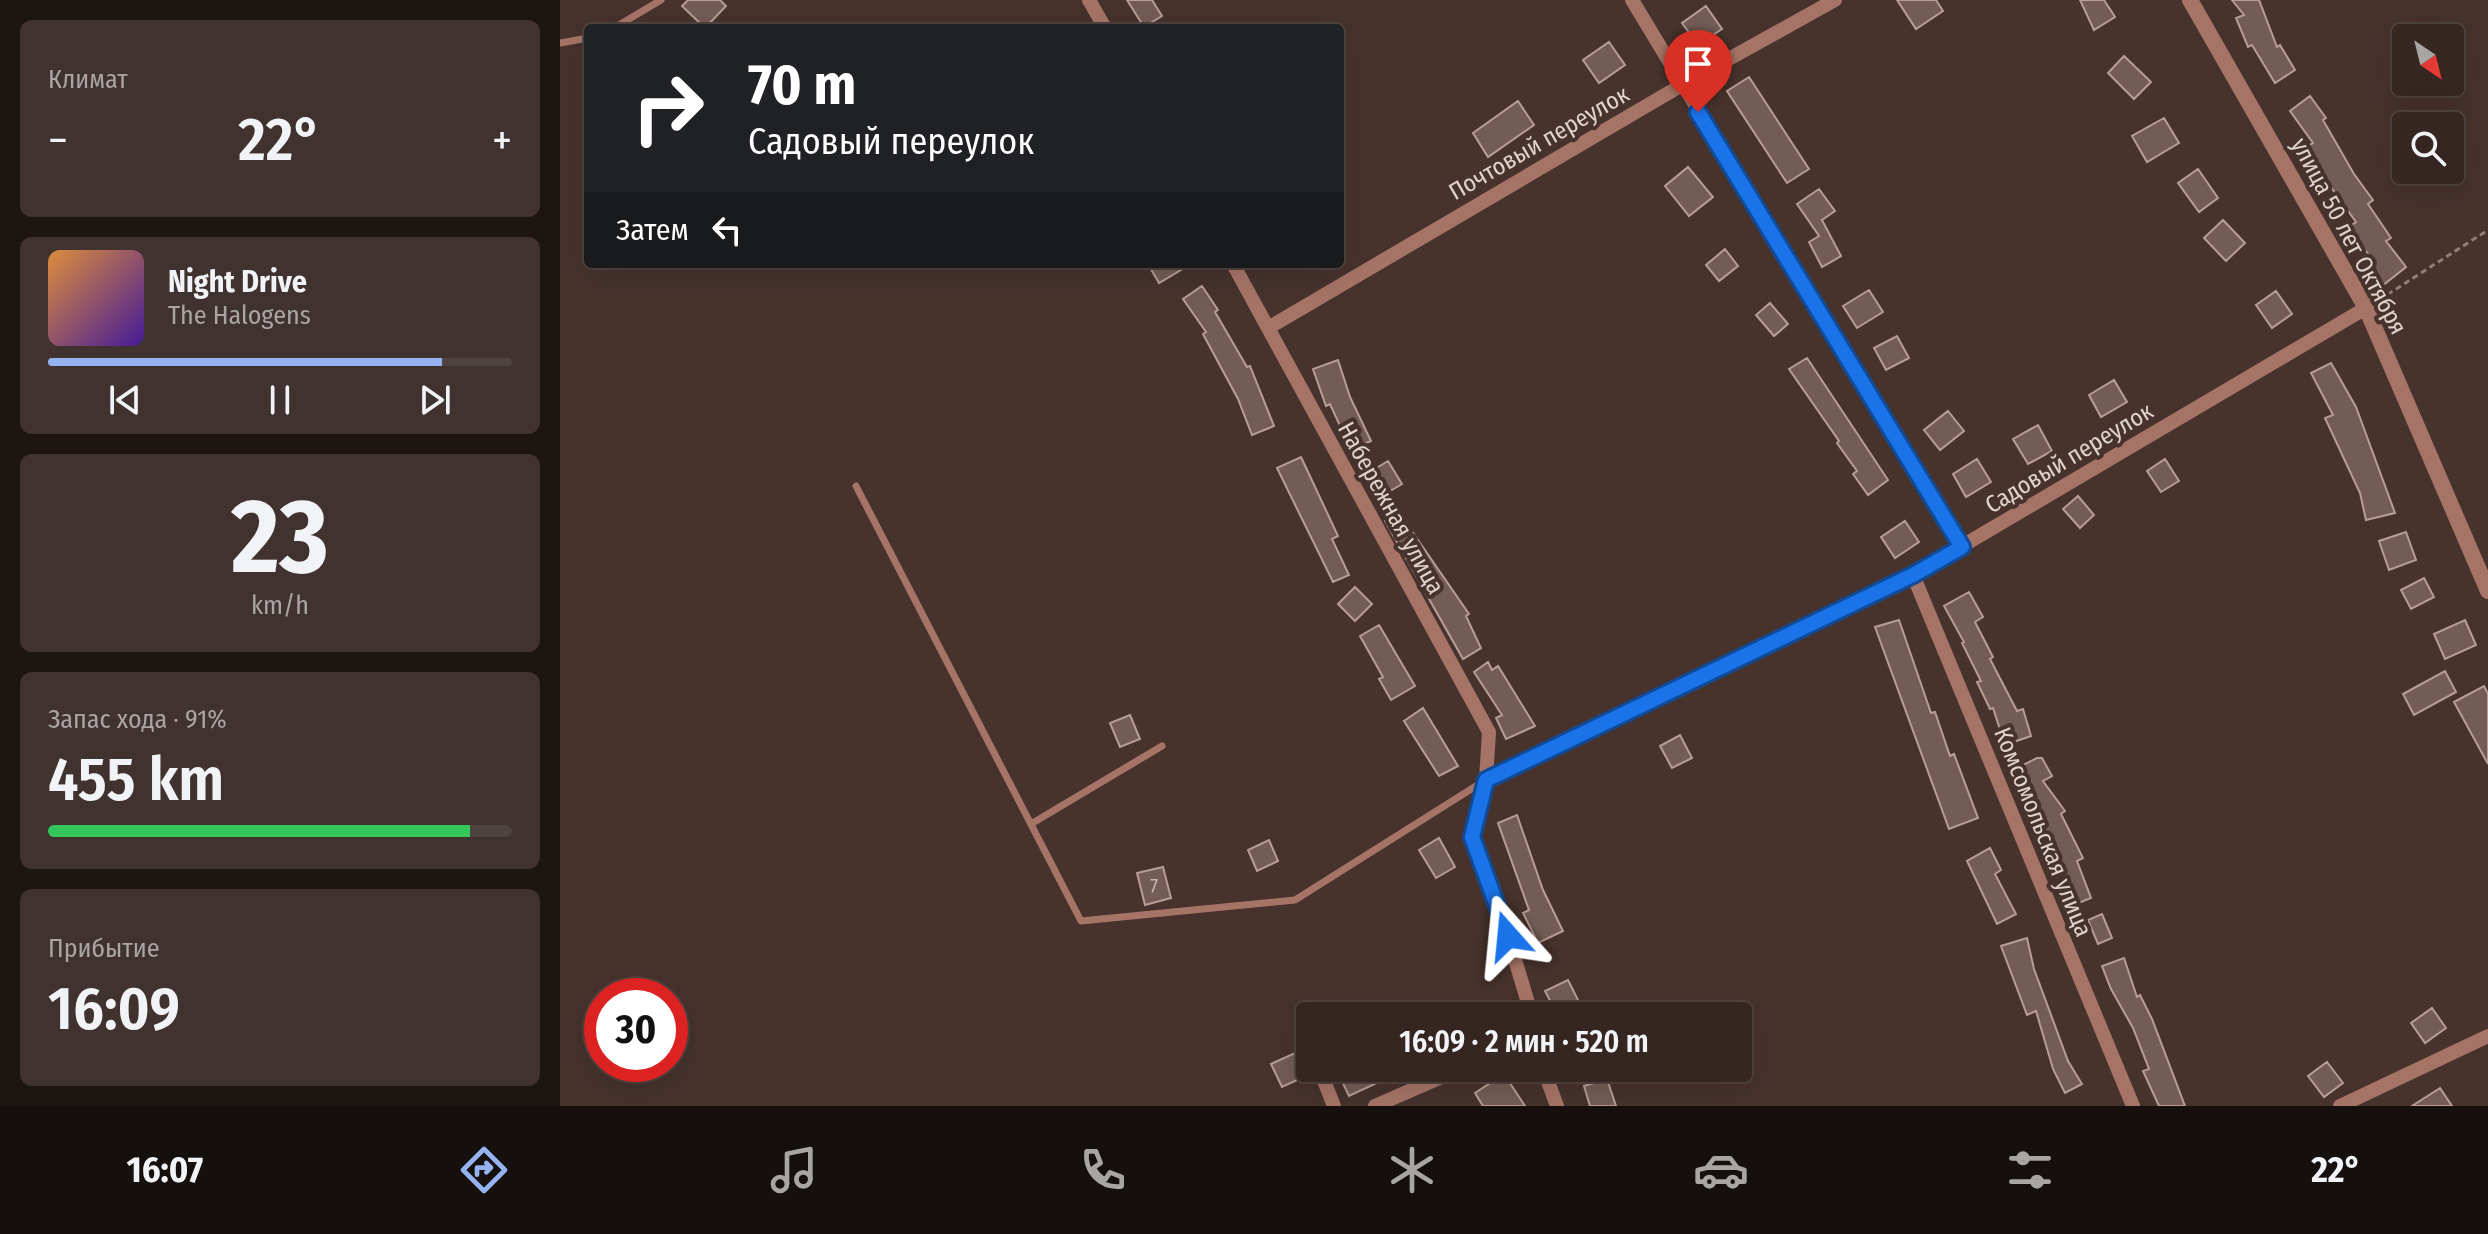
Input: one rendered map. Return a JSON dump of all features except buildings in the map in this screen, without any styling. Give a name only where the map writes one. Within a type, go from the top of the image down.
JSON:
[{"type":"street","points":[[1089,0],[1103,24]]},
{"type":"street","points":[[1632,0],[1962,547]]},
{"type":"street","name":"Почтовый переулок","points":[[1268,328],[1682,85],[1835,0]]},
{"type":"street","name":"улица 50 лет Октября","points":[[2190,0],[2366,308],[2488,591]]},
{"type":"street","name":"Набережная улица","points":[[1235,268],[1489,732],[1486,780],[1472,837],[1500,910],[1528,1002]]},
{"type":"street","name":"Садовый переулок","points":[[1486,780],[1913,575],[2366,308]]},
{"type":"street","name":"Комсомольская улица","points":[[1913,575],[2133,1106]]},
{"type":"street","points":[[2340,1106],[2488,1036]]},
{"type":"street","points":[[1325,1082],[1334,1106]]},
{"type":"street","points":[[1375,1106],[1430,1082]]},
{"type":"street","points":[[1548,1082],[1557,1106]]},
{"type":"lane","points":[[621,24],[661,0]]},
{"type":"lane","points":[[560,43],[584,39]]},
{"type":"lane","points":[[856,486],[1081,921],[1295,900],[1486,780]]},
{"type":"lane","points":[[1031,824],[1162,746]]},
{"type":"path","points":[[2366,308],[2488,230]]},
{"type":"route","points":[[1508,936],[1472,837],[1486,780],[1913,575],[1962,547],[1698,112]]}]
